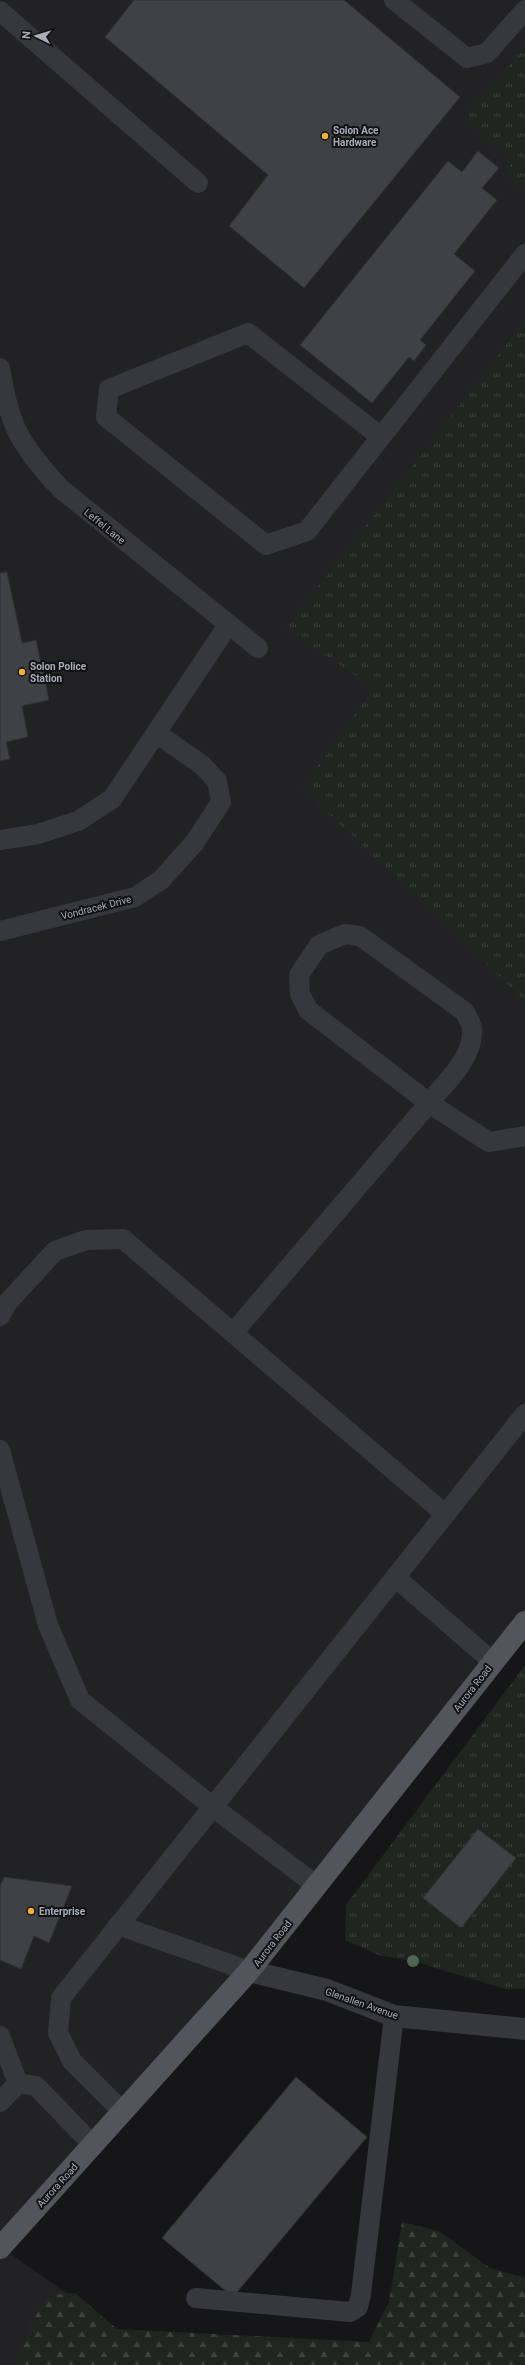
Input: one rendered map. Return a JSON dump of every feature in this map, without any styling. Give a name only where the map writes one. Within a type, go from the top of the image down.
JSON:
[{"type":"main road","name":"Aurora Road","points":[[0,2248],[249,1971],[525,1622]]},
{"type":"street","name":"Glenallen Avenue","points":[[249,1971],[327,1990],[394,2016],[525,2029]]},
{"type":"lane","points":[[399,2],[466,58],[487,53],[525,10]]},
{"type":"lane","points":[[0,11],[198,183]]},
{"type":"lane","points":[[381,437],[248,333],[109,390],[106,417],[266,545],[307,530],[381,437],[525,254]]},
{"type":"lane","name":"Leffel Lane","points":[[0,368],[7,402],[18,433],[38,463],[61,489],[258,648]]},
{"type":"lane","points":[[0,840],[38,834],[78,821],[112,799],[228,624]]},
{"type":"lane","name":"Vondracek Drive","points":[[0,931],[135,897],[161,880],[195,842],[221,802],[218,781],[202,765],[156,733]]},
{"type":"lane","points":[[233,1333],[428,1103],[464,1059],[470,1046],[473,1028],[465,1012],[360,936],[345,934],[319,945],[299,975],[300,994],[308,1010],[428,1103],[488,1142],[525,1136]]},
{"type":"lane","points":[[0,1316],[8,1302],[54,1252],[86,1240],[123,1239],[446,1514]]},
{"type":"lane","points":[[123,2112],[72,2061],[58,2033],[61,1998],[525,1414]]},
{"type":"lane","points":[[0,1450],[48,1625],[80,1700],[213,1807],[316,1886]]},
{"type":"lane","points":[[395,1577],[493,1662]]},
{"type":"lane","points":[[118,1925],[249,1971]]},
{"type":"lane","points":[[196,2298],[350,2312],[358,2307],[361,2294],[394,2016]]},
{"type":"lane","points":[[0,2036],[18,2083]]},
{"type":"lane","points":[[0,2102],[18,2083]]},
{"type":"lane","points":[[18,2083],[36,2086],[93,2145]]},
{"type":"shaded area","points":[[0,0],[525,0],[525,1622],[249,1971],[1,2247],[117,2329],[209,2365],[0,2365]]},
{"type":"green space","points":[[525,47],[525,189],[508,180],[511,158],[463,120]]},
{"type":"green space","points":[[525,321],[525,996],[523,999],[302,788],[374,688],[286,628]]},
{"type":"green space","points":[[525,1665],[525,1989],[505,1989],[413,1961],[378,1955],[345,1940],[346,1905]]},
{"type":"green space","points":[[402,2222],[439,2231],[490,2268],[525,2278],[525,2365],[16,2365],[30,2326],[48,2295],[75,2293],[117,2329],[369,2342],[389,2302]]},
{"type":"building","name":"Solon Ace Hardware","points":[[134,0],[344,0],[460,97],[304,288],[229,226],[268,175],[105,37]]},
{"type":"building","points":[[478,151],[499,168],[482,188],[497,200],[454,254],[475,271],[420,340],[426,345],[414,361],[409,357],[372,403],[300,345],[448,161],[462,172]]},
{"type":"building","name":"Solon Police Station","points":[[7,572],[22,643],[36,640],[49,700],[22,706],[28,737],[6,742],[10,759],[0,761],[0,573]]},
{"type":"building","points":[[478,1829],[516,1858],[461,1928],[423,1898]]},
{"type":"building","name":"Enterprise","points":[[4,1877],[72,1886],[49,1943],[34,1936],[21,1969],[0,1960],[0,1886]]},
{"type":"building","points":[[296,2077],[367,2137],[233,2297],[162,2238]]},
{"type":"place","name":"Solon Ace Hardware","points":[[325,136]]},
{"type":"place","name":"Solon Police Station","points":[[22,672]]},
{"type":"place","name":"Enterprise","points":[[31,1911]]}]
